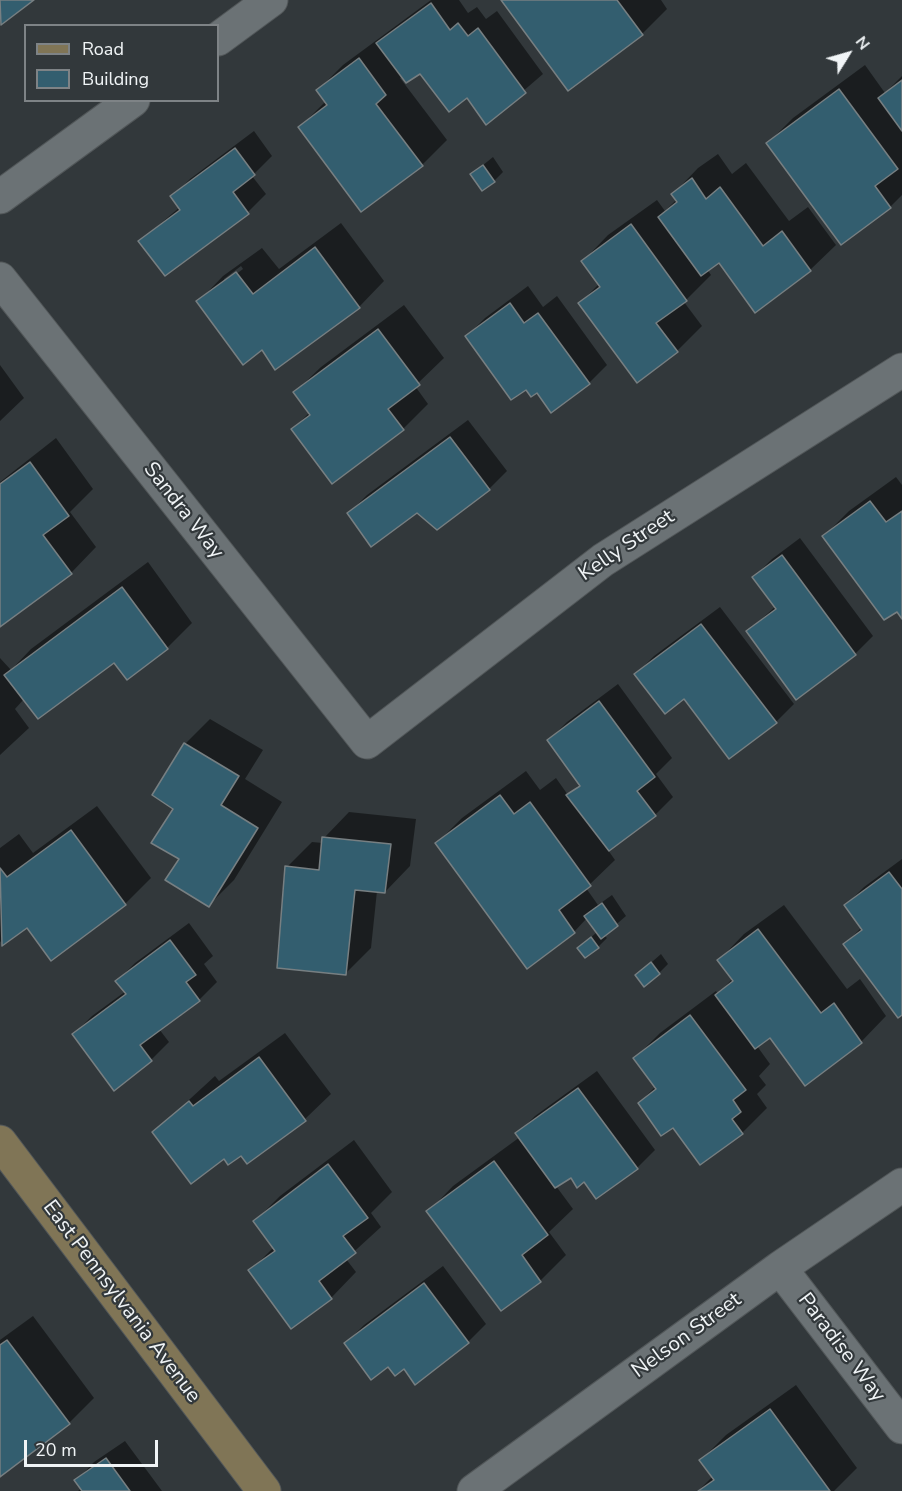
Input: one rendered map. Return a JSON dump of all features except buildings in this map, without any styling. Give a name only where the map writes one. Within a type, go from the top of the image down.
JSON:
[{"type":"street","points":[[219,38],[271,0]]},
{"type":"street","points":[[0,197],[130,102]]},
{"type":"street","name":"Sandra Way","points":[[0,279],[367,742]]},
{"type":"street","name":"Kelly Street","points":[[367,742],[603,560],[902,370]]},
{"type":"street","name":"East Pennsylvania Avenue","points":[[0,1142],[264,1491]]},
{"type":"street","name":"Nelson Street","points":[[474,1491],[780,1268],[902,1185]]},
{"type":"street","name":"Paradise Way","points":[[780,1268],[902,1427]]}]
